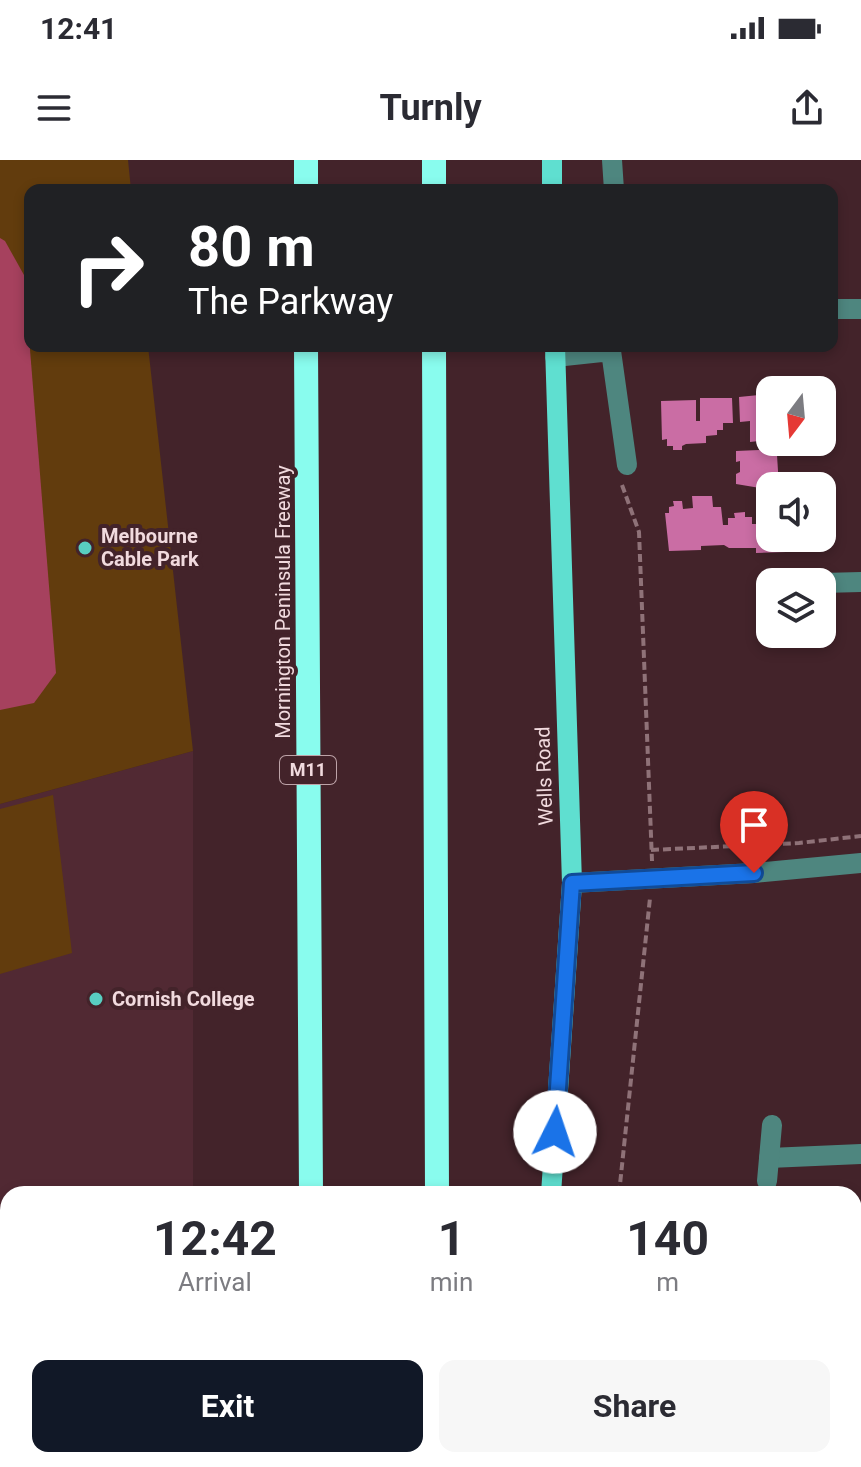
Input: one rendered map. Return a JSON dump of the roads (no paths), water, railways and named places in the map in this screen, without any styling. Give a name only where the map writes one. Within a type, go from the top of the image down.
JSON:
[{"type":"highway","points":[[306,160],[306,184]]},
{"type":"highway","points":[[434,160],[434,184]]},
{"type":"highway","name":"Mornington Peninsula Freeway","points":[[306,352],[311,1186]]},
{"type":"highway","points":[[434,352],[437,1186]]},
{"type":"main road","points":[[552,160],[552,184]]},
{"type":"main road","name":"Wells Road","points":[[552,1186],[572,883],[555,352]]},
{"type":"street","points":[[612,160],[614,184]]},
{"type":"street","points":[[838,309],[861,309]]},
{"type":"street","name":"Wells Road","points":[[612,352],[627,465]]},
{"type":"street","points":[[836,583],[861,582]]},
{"type":"street","points":[[572,883],[754,873],[861,863]]},
{"type":"street","points":[[767,1181],[772,1125]]},
{"type":"street","points":[[769,1158],[861,1154]]},
{"type":"place","name":"Melbourne Cable Park","points":[[85,548]]},
{"type":"place","name":"Cornish College","points":[[96,999]]}]
